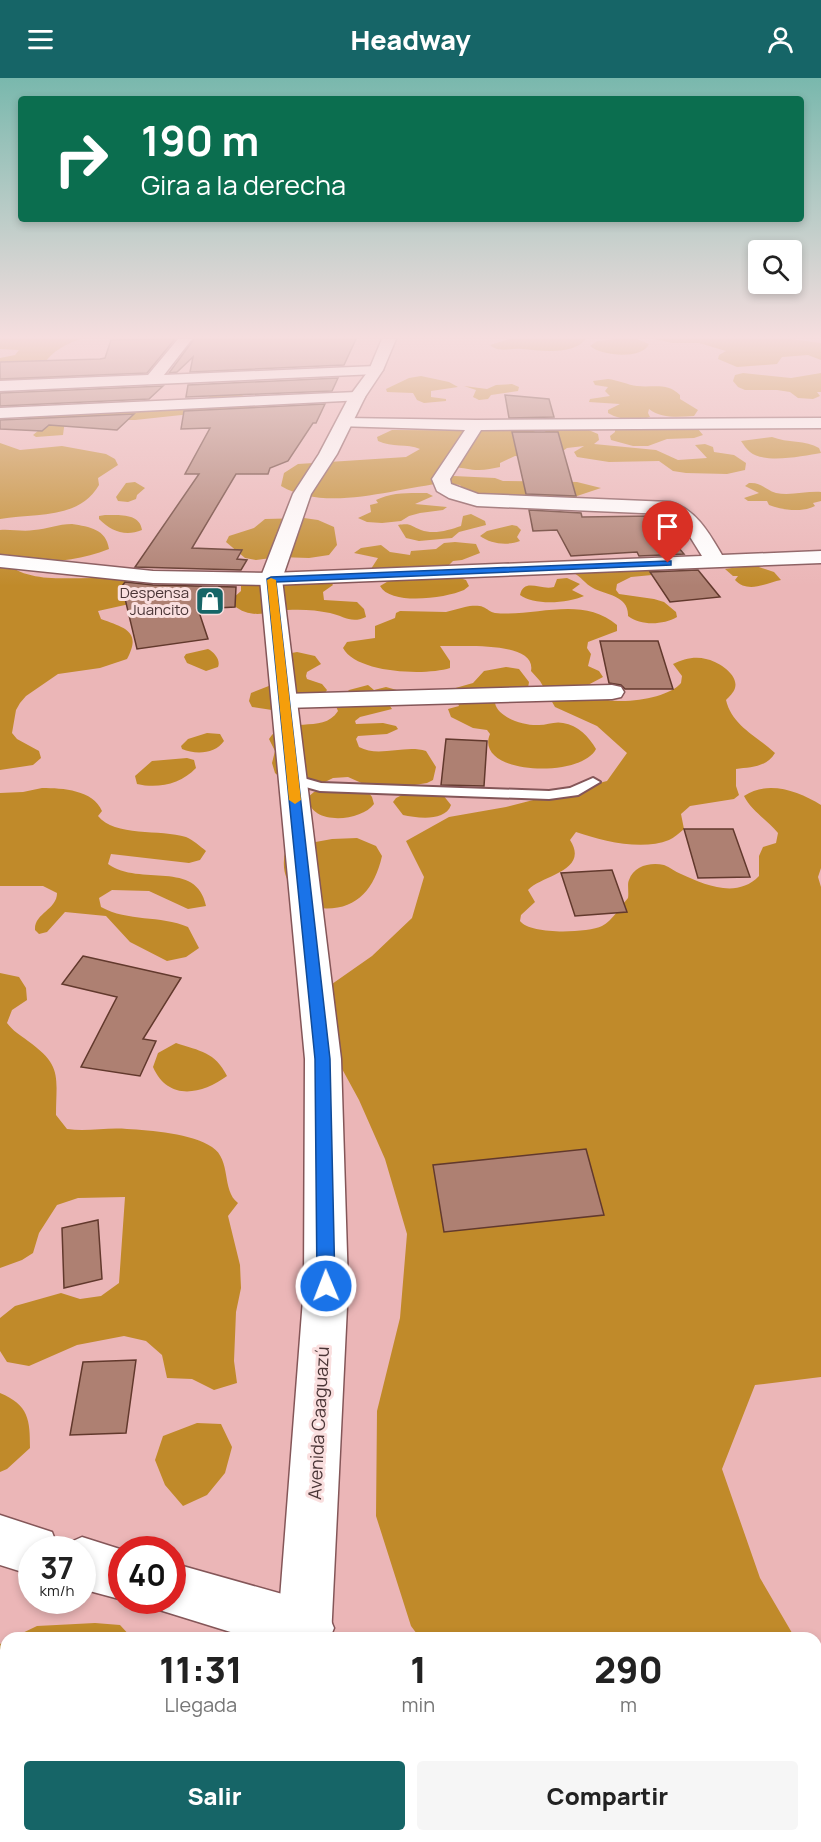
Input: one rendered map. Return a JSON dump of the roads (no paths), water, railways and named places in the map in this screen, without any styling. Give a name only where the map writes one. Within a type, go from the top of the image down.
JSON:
[{"type":"street","points":[[344,423],[476,425],[821,423]]},
{"type":"street","name":"Avenida Caaguazú","points":[[306,1632],[326,1286],[323,1059],[271,579],[302,494],[328,454],[344,423]]},
{"type":"street","points":[[476,425],[441,480],[442,487],[477,500],[670,508],[683,514],[694,525],[714,561]]},
{"type":"street","points":[[0,561],[153,577],[271,579],[821,557]]},
{"type":"street","points":[[284,701],[612,692]]},
{"type":"street","points":[[0,1540],[18,1545]]},
{"type":"street","points":[[186,1594],[303,1632]]},
{"type":"lane","points":[[293,779],[320,788],[549,795],[573,792],[592,782]]},
{"type":"place","name":"Despensa Juancito","points":[[210,601]]}]
